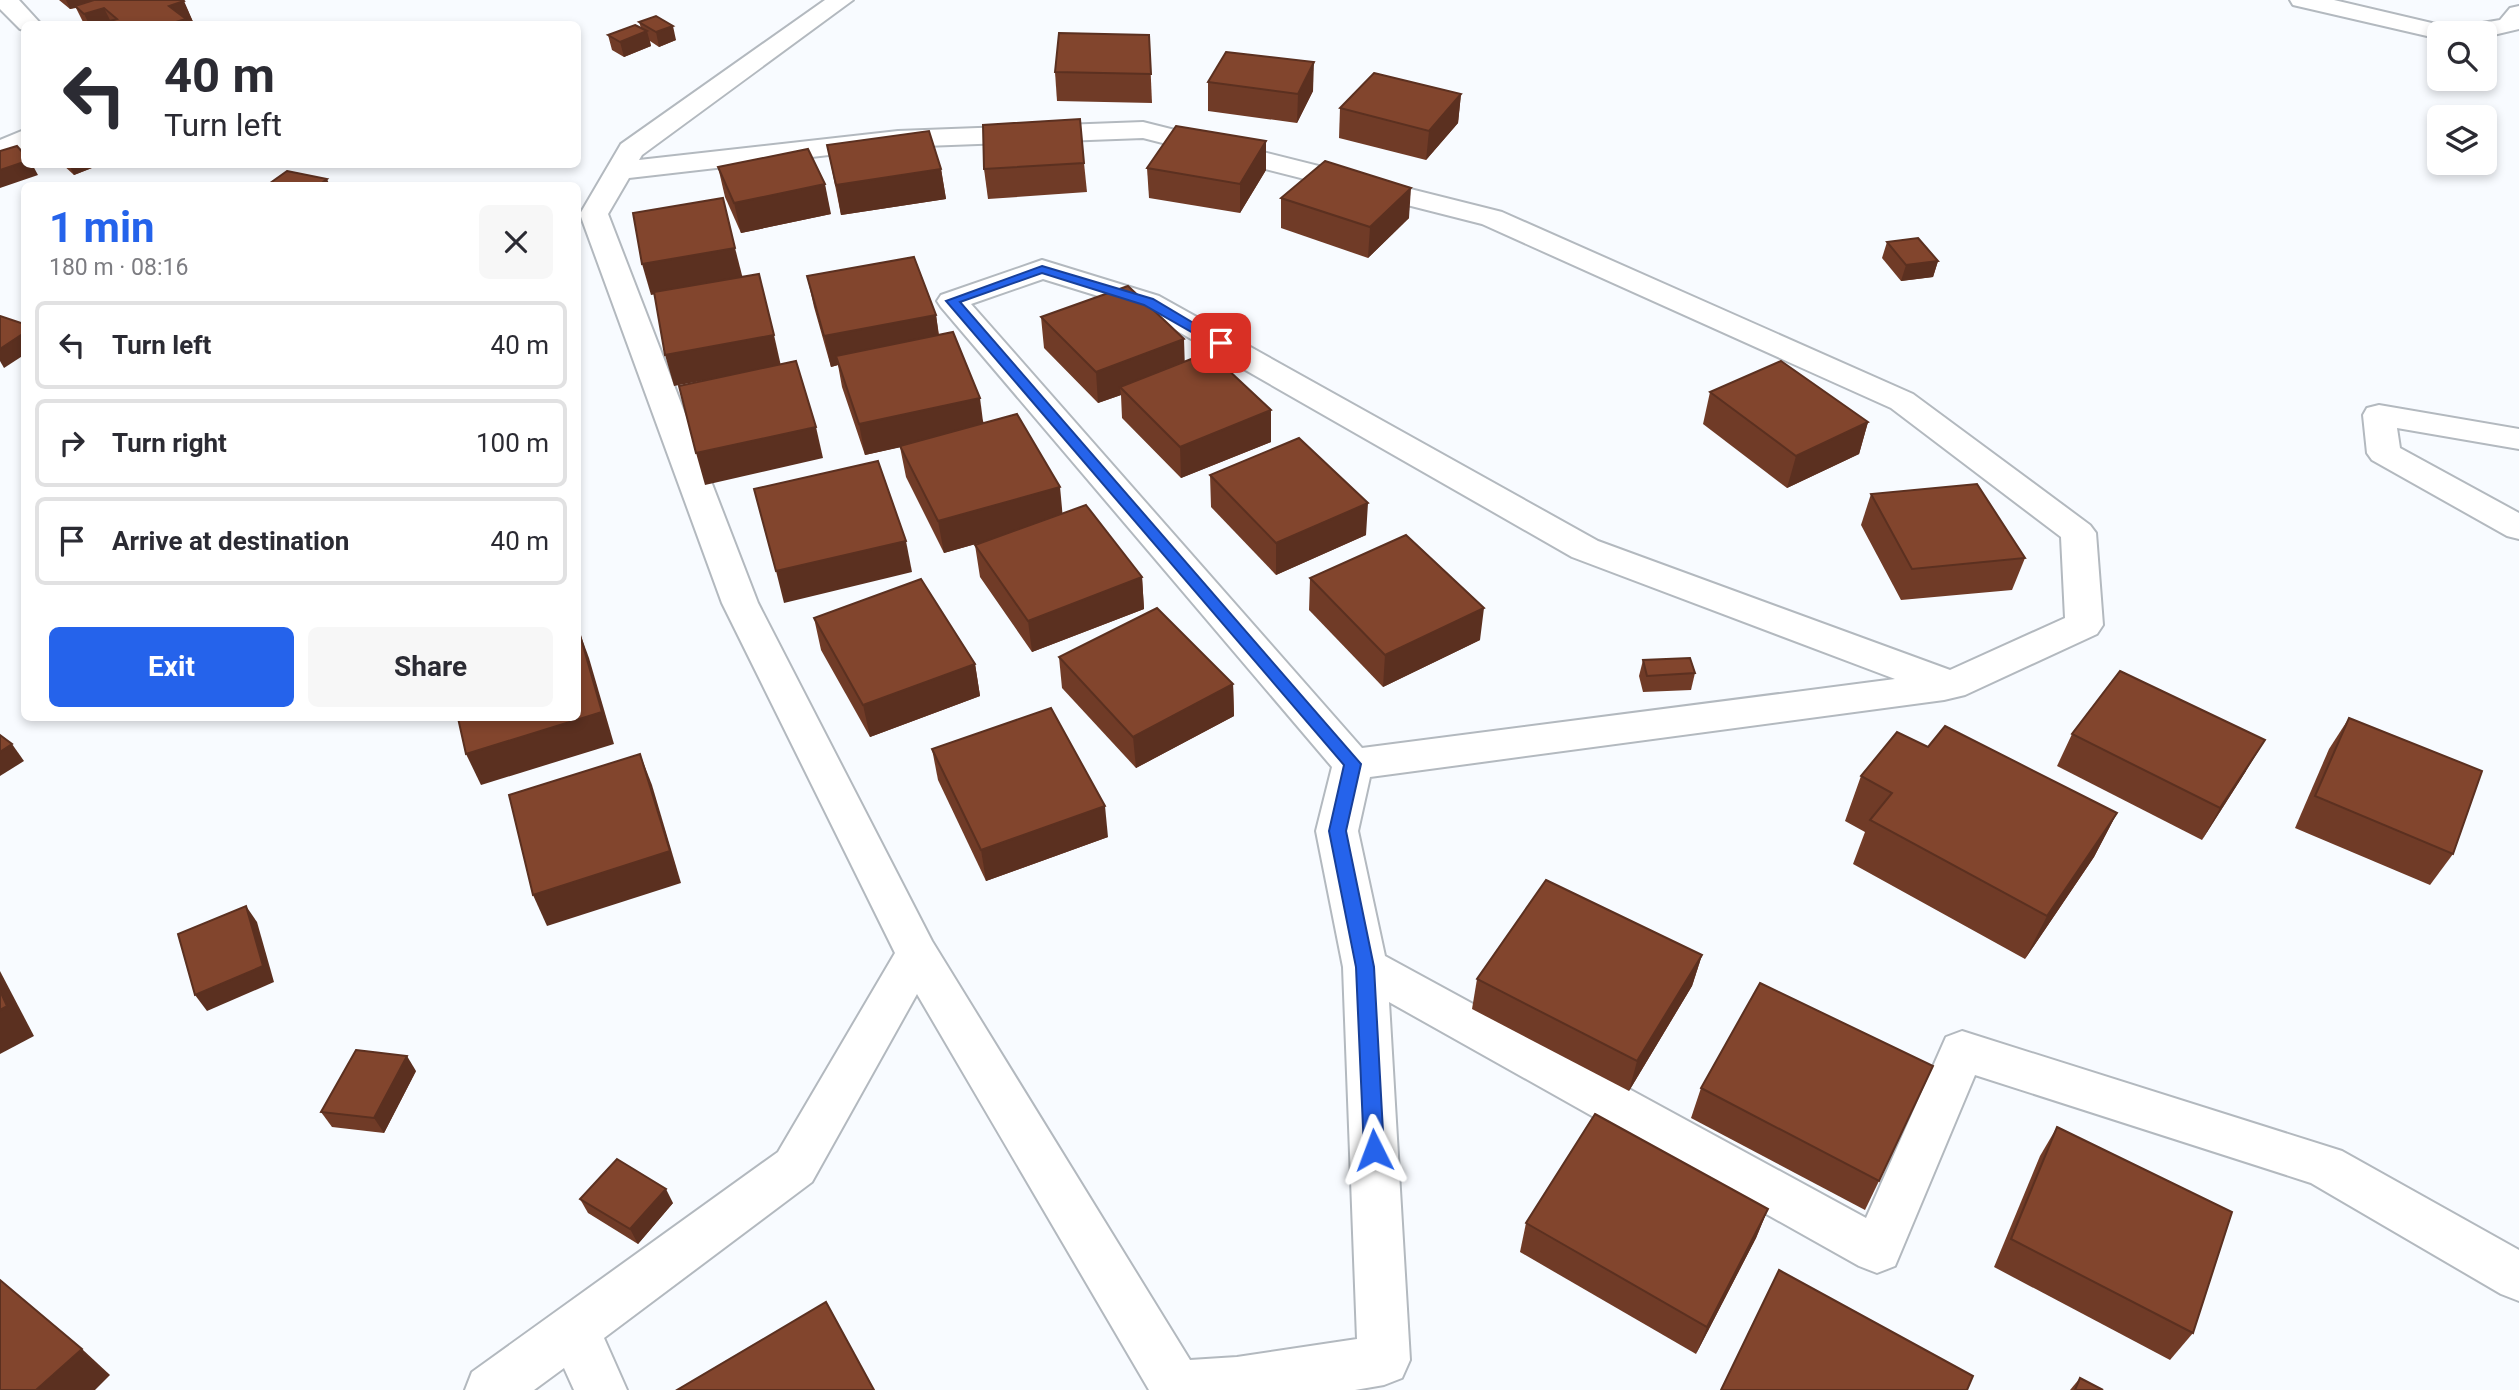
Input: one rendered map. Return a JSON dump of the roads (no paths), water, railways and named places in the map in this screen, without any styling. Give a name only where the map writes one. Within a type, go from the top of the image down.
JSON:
[{"type":"street","points":[[5,0],[26,21]]},
{"type":"street","points":[[841,0],[631,150],[594,215],[740,603],[917,954],[1177,1387],[1239,1387],[1384,1360],[1365,967],[1337,831],[1353,764]]},
{"type":"street","points":[[2302,0],[2427,29]]},
{"type":"street","points":[[2497,28],[2508,26],[2519,13]]},
{"type":"street","points":[[619,171],[898,139],[1143,130],[1493,218],[1902,401],[2078,533],[2084,625],[1951,685],[1353,764]]},
{"type":"street","points":[[0,151],[21,140]]},
{"type":"street","points":[[1353,764],[952,301],[1042,269],[1148,302],[1585,550],[1951,685]]},
{"type":"street","points":[[2519,439],[2379,415],[2384,453],[2519,528]]},
{"type":"street","points":[[491,1390],[796,1167],[917,954]]},
{"type":"street","points":[[1365,967],[1877,1250],[1962,1051],[2325,1166],[2519,1278]]},
{"type":"street","points":[[573,1329],[601,1390]]}]
